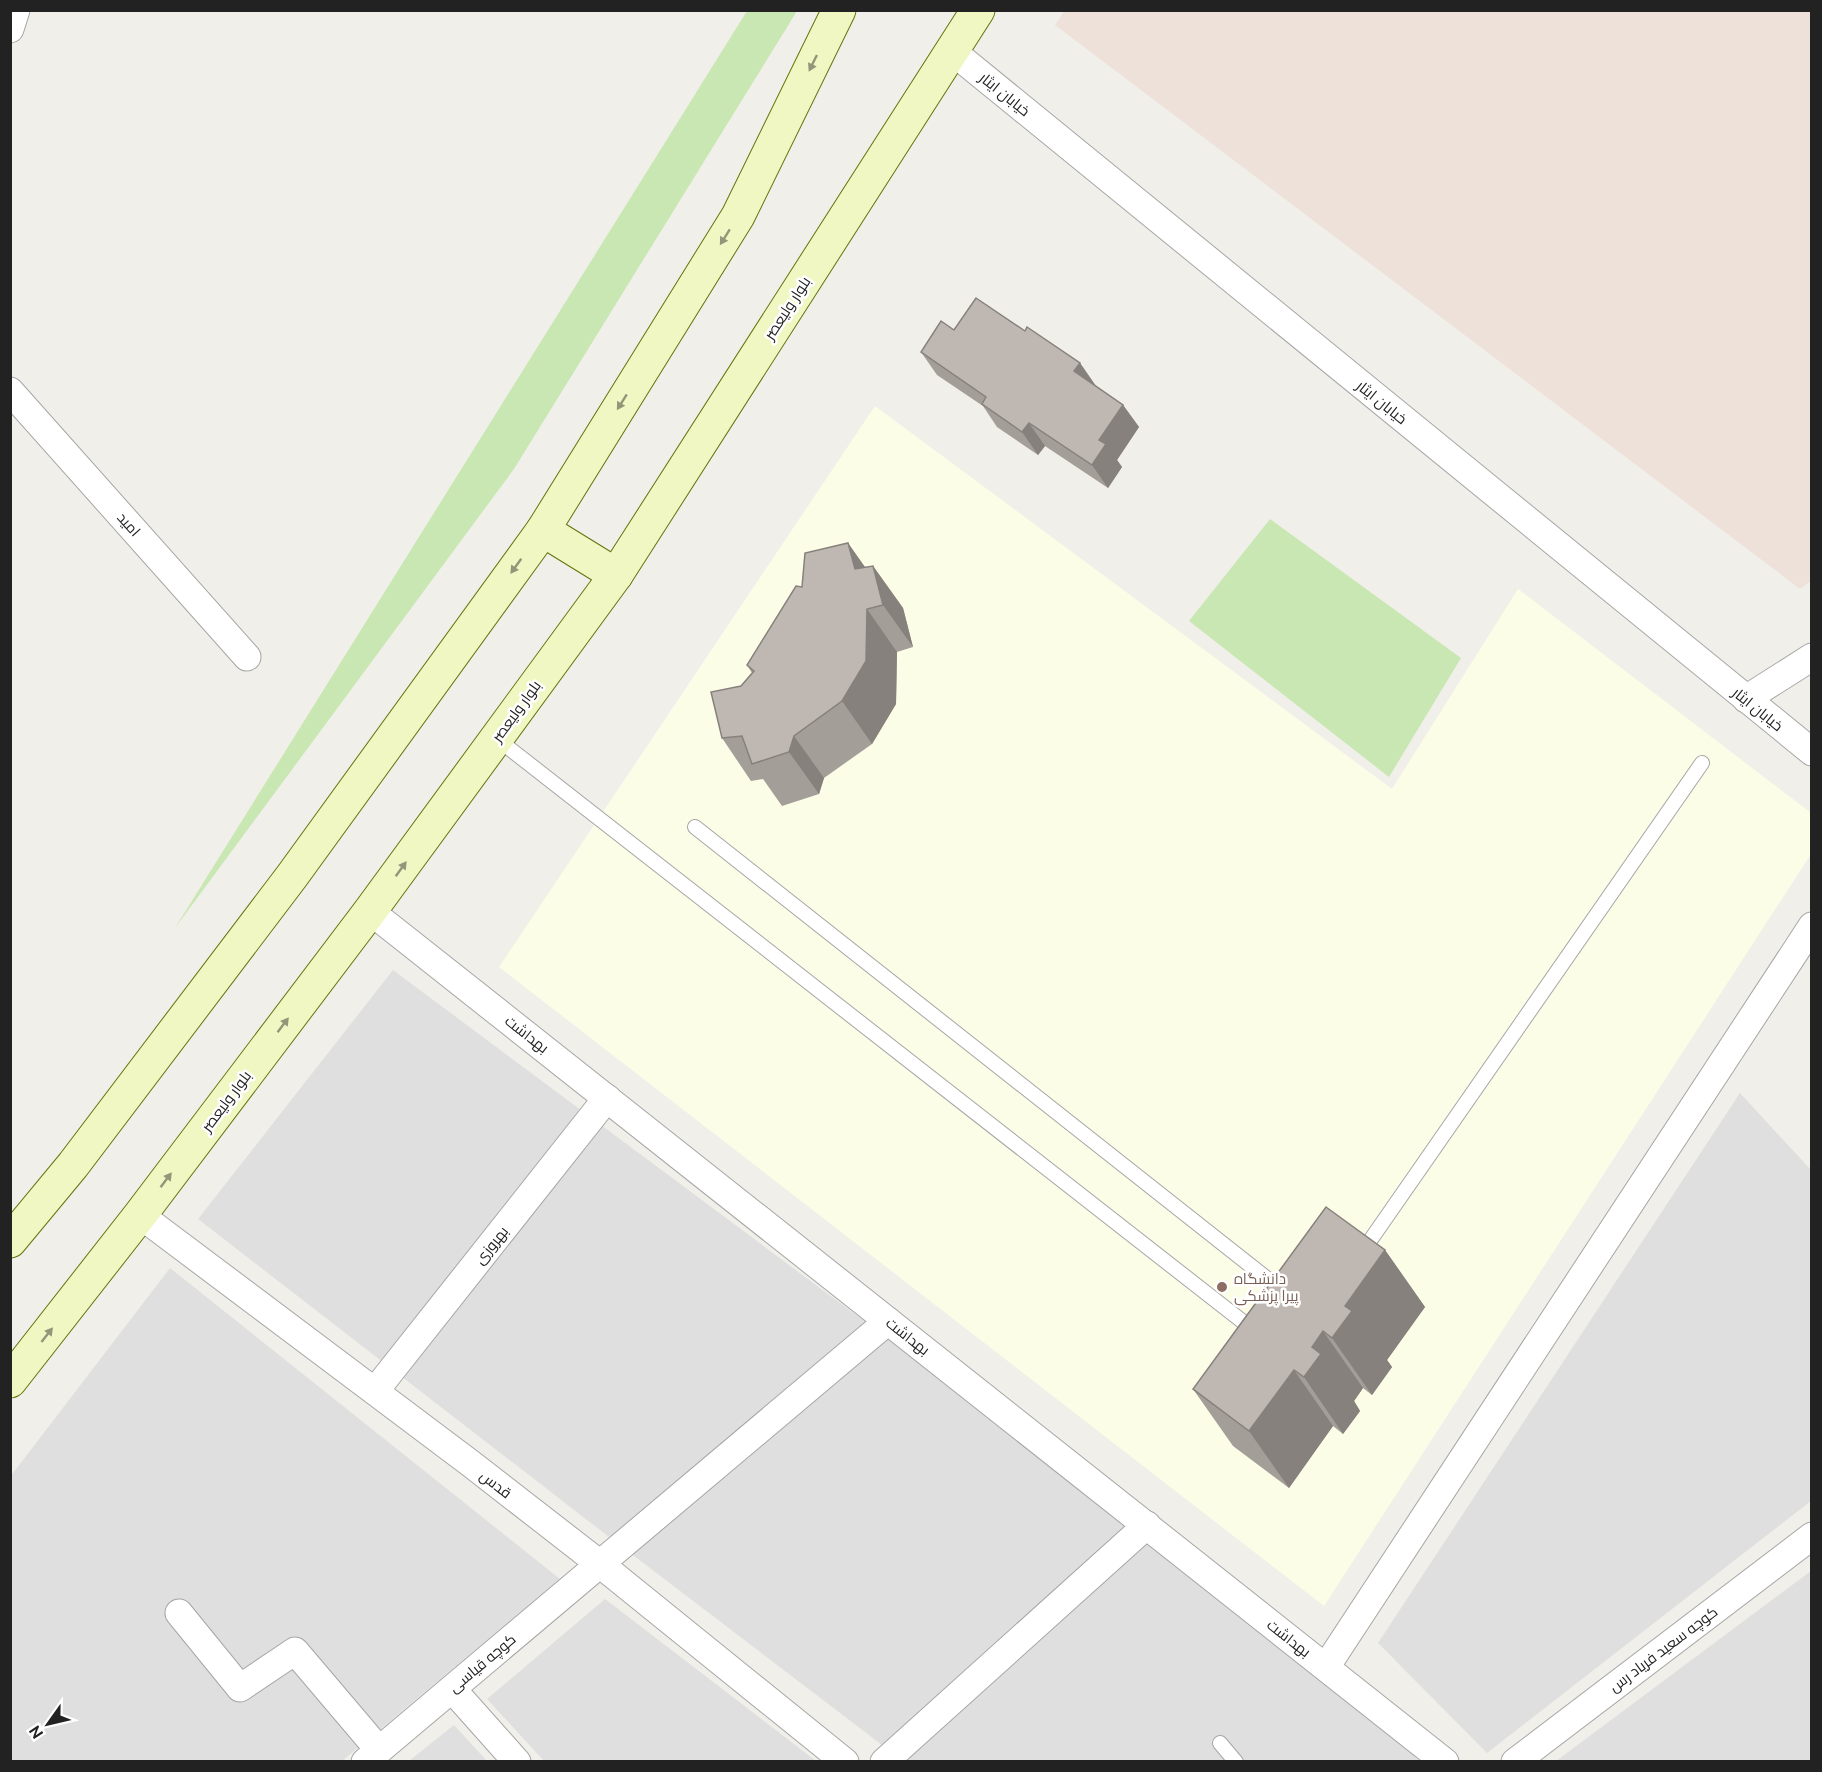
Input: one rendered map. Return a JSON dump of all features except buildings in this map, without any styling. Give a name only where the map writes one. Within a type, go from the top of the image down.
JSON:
[{"type":"main road","points":[[10,1241],[73,1165],[292,876],[543,530],[738,216],[839,10]]},
{"type":"main road","name":"بلوار ولیعصر","points":[[10,1381],[140,1215],[370,910],[616,575],[978,10]]},
{"type":"main road","points":[[543,530],[616,575]]},
{"type":"street","points":[[10,29],[16,10]]},
{"type":"street","name":"خیابان ایثار","points":[[952,51],[1812,752]]},
{"type":"street","name":"امید","points":[[10,391],[247,657]]},
{"type":"street","points":[[1746,699],[1812,657]]},
{"type":"street","name":"بهداشت","points":[[370,910],[1445,1761]]},
{"type":"street","points":[[1326,1667],[1812,926]]},
{"type":"street","name":"بهروزی","points":[[375,1391],[607,1098]]},
{"type":"street","name":"قدس","points":[[140,1215],[375,1391],[600,1564],[845,1761]]},
{"type":"street","name":"کوچه قیاسی","points":[[372,1756],[888,1321]]},
{"type":"street","points":[[884,1761],[1147,1525]]},
{"type":"street","name":"کوچه سعید فریاد رس","points":[[1515,1761],[1812,1536]]},
{"type":"street","points":[[179,1613],[240,1688],[295,1651],[372,1756]]},
{"type":"street","points":[[452,1689],[517,1761]]},
{"type":"lane","points":[[496,738],[1268,1341]]},
{"type":"lane","points":[[1348,1254],[1367,1245],[1702,763]]},
{"type":"lane","points":[[695,827],[1291,1297]]},
{"type":"lane","points":[[1220,1743],[1236,1761]]},
{"type":"shaded area","points":[[1064,11],[1811,11],[1811,581],[1800,589],[1055,25]]},
{"type":"shaded area","name":"دانشگاه پیرا پزشکی","points":[[875,406],[1392,789],[1518,589],[1811,813],[1811,854],[1324,1606],[499,967]]},
{"type":"shaded area","points":[[393,970],[1330,1668],[1419,1761],[903,1761],[587,1520],[198,1219]]},
{"type":"shaded area","points":[[1740,1093],[1811,1170],[1811,1501],[1487,1753],[1378,1643]]},
{"type":"shaded area","points":[[170,1268],[560,1579],[342,1761],[11,1761],[10,1477]]},
{"type":"shaded area","points":[[1811,1571],[1811,1761],[1556,1761]]},
{"type":"shaded area","points":[[605,1599],[816,1761],[544,1761],[487,1699]]},
{"type":"shaded area","points":[[454,1725],[487,1761],[409,1761]]},
{"type":"green space","points":[[747,11],[797,11],[514,469],[175,928]]},
{"type":"green space","points":[[1270,519],[1461,658],[1389,777],[1189,621]]},
{"type":"place","name":"دانشگاه پیرا پزشکی","points":[[1222,1287]]}]
